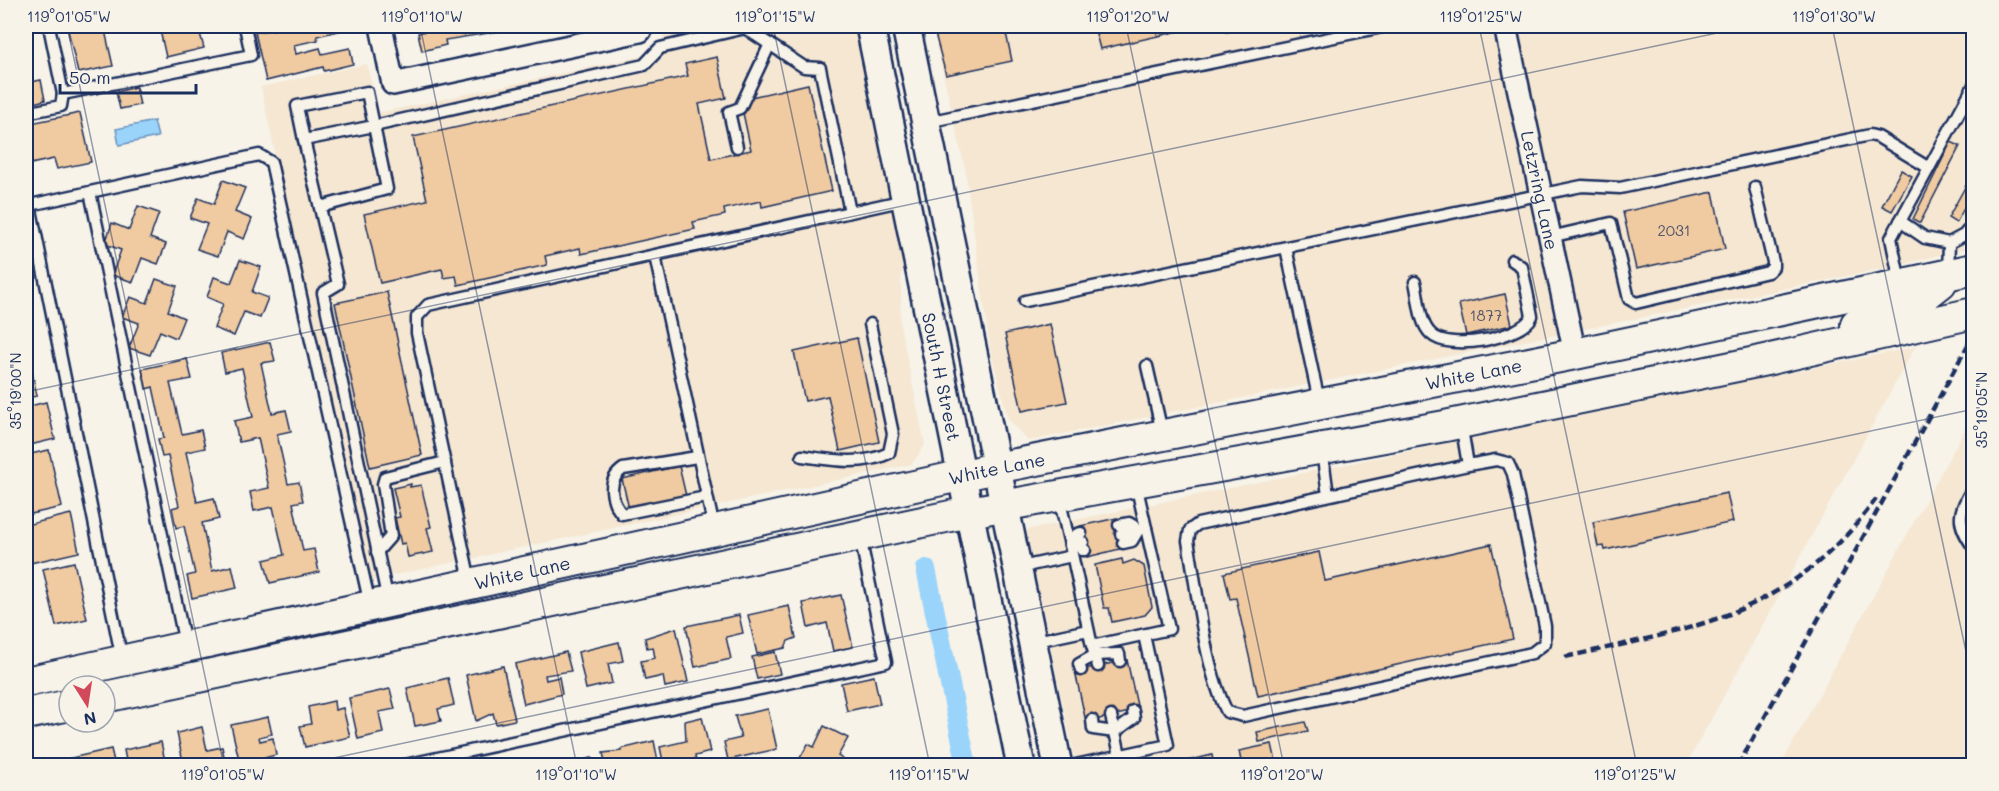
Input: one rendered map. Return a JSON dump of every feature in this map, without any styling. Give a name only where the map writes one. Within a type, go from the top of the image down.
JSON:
[{"type":"main road","name":"White Lane","points":[[26,682],[996,468],[1575,354],[1961,271]]},
{"type":"main road","points":[[1766,360],[1922,298],[1961,271]]},
{"type":"main road","name":"White Lane","points":[[117,694],[969,512],[1321,450],[1453,424],[1766,360],[1974,313]]},
{"type":"main road","points":[[1578,398],[1596,376],[1617,362],[1755,314]]},
{"type":"main road","points":[[1453,424],[1564,368],[1575,354]]},
{"type":"main road","points":[[1321,450],[1333,432],[1348,421],[1431,383]]},
{"type":"main road","points":[[304,655],[452,610],[471,585]]},
{"type":"main road","points":[[26,714],[57,708]]},
{"type":"street","points":[[381,26],[393,84],[639,28]]},
{"type":"street","name":"South H Street","points":[[870,26],[1021,765]]},
{"type":"street","points":[[877,26],[907,103],[925,119]]},
{"type":"street","name":"South H Street","points":[[906,26],[1058,765]]},
{"type":"street","name":"Letzring Lane","points":[[1505,26],[1575,354]]},
{"type":"street","points":[[1000,660],[1034,748],[1048,765]]},
{"type":"lane","points":[[26,113],[61,106],[63,94],[49,26]]},
{"type":"lane","points":[[63,94],[251,55],[245,26]]},
{"type":"lane","points":[[925,119],[1388,26]]},
{"type":"lane","points":[[304,140],[375,126],[644,64],[660,48],[745,28],[804,67],[820,68],[850,212]]},
{"type":"lane","points":[[737,147],[729,112],[740,108],[770,44]]},
{"type":"lane","points":[[1900,284],[1891,238],[1974,85]]},
{"type":"lane","points":[[320,207],[387,189],[367,92],[297,106],[304,140],[338,284],[323,293],[377,552],[380,605]]},
{"type":"lane","points":[[1025,301],[1582,186],[1620,188],[1870,135],[1878,137],[1929,168]]},
{"type":"lane","points":[[122,661],[28,206],[260,154],[271,162],[380,605]]},
{"type":"lane","points":[[1550,237],[1611,223],[1629,300],[1636,303],[1768,272],[1773,267],[1755,187]]},
{"type":"lane","points":[[90,192],[185,647]]},
{"type":"lane","points":[[471,585],[417,333],[417,317],[428,305],[905,200]]},
{"type":"lane","points":[[1900,221],[1926,238],[1949,243],[1964,236],[1974,223]]},
{"type":"lane","points":[[1949,243],[1961,271]]},
{"type":"lane","points":[[1286,248],[1320,405]]},
{"type":"lane","points":[[655,256],[714,531]]},
{"type":"lane","points":[[1415,282],[1424,321],[1433,336],[1448,342],[1470,342],[1517,332],[1529,323],[1532,316],[1522,267],[1512,260]]},
{"type":"lane","points":[[802,456],[833,460],[874,460],[888,453],[893,434],[870,324]]},
{"type":"lane","points":[[1147,366],[1162,436]]},
{"type":"lane","points":[[1453,424],[1468,465]]},
{"type":"lane","points":[[1321,450],[1328,495]]},
{"type":"lane","points":[[697,457],[623,469],[615,474],[611,483],[613,494],[616,507],[622,514],[706,497]]},
{"type":"lane","points":[[1496,460],[1508,463],[1513,474],[1545,626],[1545,643],[1532,653],[1243,716],[1227,712],[1220,696],[1206,636],[1188,541],[1190,530],[1198,524],[1468,465],[1496,460]]},
{"type":"lane","points":[[377,552],[392,536],[383,484],[386,477],[445,462]]},
{"type":"lane","points":[[1081,670],[1079,664],[1095,656],[1144,635],[1169,629],[1142,529],[1136,483]]},
{"type":"lane","points":[[363,489],[383,484]]},
{"type":"lane","points":[[1974,486],[1961,508],[1960,519],[1961,530],[1974,548]]},
{"type":"lane","points":[[1059,497],[1078,545],[1088,630],[1095,656]]},
{"type":"lane","points":[[1129,523],[1142,529],[1132,541],[1121,534],[1129,523]]},
{"type":"lane","points":[[400,765],[886,662],[860,536]]},
{"type":"lane","points":[[1017,568],[1078,545]]},
{"type":"lane","points":[[1032,642],[1088,630]]},
{"type":"lane","points":[[1071,765],[1168,745],[1144,635]]},
{"type":"lane","points":[[1095,656],[1119,654],[1120,661]]},
{"type":"lane","points":[[1092,720],[1093,729],[1114,732],[1134,718],[1133,711]]},
{"type":"lane","points":[[1111,716],[1120,755]]},
{"type":"shaded area","points":[[661,26],[798,26],[799,29],[812,26],[856,26],[902,261],[900,325],[925,445],[912,464],[366,581],[261,87],[367,64],[378,113],[666,51]]},
{"type":"shaded area","points":[[932,26],[1973,26],[1973,237],[1967,248],[1897,266],[1028,441],[1008,419],[990,348],[965,168]]},
{"type":"shaded area","points":[[1915,347],[1686,765],[1076,765],[1026,530]]},
{"type":"shaded area","points":[[1973,414],[1973,765],[1781,765]]},
{"type":"water","points":[[154,121],[158,137],[119,145],[116,129]]},
{"type":"building","points":[[67,26],[104,26],[113,66],[78,73]]},
{"type":"building","points":[[159,26],[198,26],[204,48],[166,57]]},
{"type":"building","points":[[299,26],[346,26],[347,29],[317,36],[318,40],[294,45],[296,54],[320,48],[322,54],[350,48],[353,64],[324,71],[323,67],[266,81],[255,32]]},
{"type":"building","points":[[447,26],[507,26],[508,30],[445,40],[446,45],[422,51],[418,33]]},
{"type":"building","points":[[515,26],[539,26],[516,30]]},
{"type":"building","points":[[933,26],[1028,26],[1029,28],[1006,33],[1012,61],[946,75]]},
{"type":"building","points":[[1094,26],[1155,26],[1158,36],[1100,49]]},
{"type":"building","points":[[1155,26],[1200,26],[1158,36]]},
{"type":"building","points":[[1225,26],[1258,26],[1226,32]]},
{"type":"building","points":[[717,57],[726,98],[699,104],[711,159],[751,150],[743,113],[747,98],[808,84],[832,191],[762,207],[761,201],[724,209],[725,215],[693,222],[695,229],[581,254],[580,248],[545,256],[547,265],[458,285],[456,276],[444,278],[442,269],[380,283],[364,214],[427,200],[413,137],[688,76],[685,64]]},
{"type":"building","points":[[41,80],[45,100],[26,105],[26,83]]},
{"type":"building","points":[[136,87],[140,105],[120,109],[116,92]]},
{"type":"building","points":[[80,113],[91,162],[57,169],[54,159],[26,165],[26,124]]},
{"type":"building","points":[[1974,122],[1974,136],[1968,133]]},
{"type":"building","points":[[1951,142],[1960,146],[1920,223],[1913,219]]},
{"type":"building","points":[[1901,170],[1912,176],[1892,211],[1882,206]]},
{"type":"building","points":[[1974,171],[1974,190],[1956,223],[1948,218]]},
{"type":"building","points":[[223,180],[245,188],[235,212],[252,219],[244,239],[227,232],[218,256],[197,249],[207,224],[190,218],[198,198],[214,204]]},
{"type":"building","points":[[1713,192],[1725,249],[1636,269],[1623,212]]},
{"type":"building","points":[[138,206],[159,213],[150,238],[166,244],[158,264],[142,258],[133,282],[112,275],[121,250],[105,244],[112,223],[129,230]]},
{"type":"building","points":[[240,260],[261,267],[252,292],[268,298],[260,318],[244,312],[234,336],[214,328],[223,304],[207,297],[214,277],[231,283]]},
{"type":"building","points":[[156,279],[177,286],[168,311],[184,318],[176,338],[160,331],[150,355],[129,348],[139,323],[122,317],[130,297],[147,303]]},
{"type":"building","points":[[387,292],[422,455],[370,467],[335,303]]},
{"type":"building","points":[[1505,294],[1512,325],[1466,335],[1459,304]]},
{"type":"building","points":[[26,302],[31,328],[26,329]]},
{"type":"building","points":[[1050,324],[1067,402],[1022,411],[1005,334]]},
{"type":"building","points":[[857,338],[879,442],[840,451],[828,396],[805,401],[794,352]]},
{"type":"building","points":[[26,342],[37,396],[26,398]]},
{"type":"building","points":[[270,342],[275,361],[261,363],[272,413],[286,410],[291,431],[277,434],[288,484],[299,482],[303,501],[293,503],[303,551],[314,549],[319,572],[270,583],[264,560],[284,555],[273,507],[254,511],[250,492],[269,488],[258,438],[239,442],[234,421],[253,417],[242,368],[225,372],[221,353]]},
{"type":"building","points":[[187,359],[192,379],[170,383],[182,434],[201,430],[205,448],[186,452],[197,502],[214,498],[219,519],[202,523],[212,571],[232,566],[237,588],[192,598],[187,576],[195,574],[184,526],[176,528],[172,508],[179,506],[168,456],[162,457],[158,439],[164,438],[153,387],[146,389],[142,369]]},
{"type":"building","points":[[46,402],[55,439],[26,446],[26,407]]},
{"type":"building","points":[[49,450],[62,507],[31,514],[26,488],[26,455]]},
{"type":"building","points":[[679,466],[686,496],[629,509],[622,479]]},
{"type":"building","points":[[411,484],[410,487],[421,485],[431,527],[427,528],[433,552],[408,557],[405,543],[401,544],[395,518],[400,517],[393,488]]},
{"type":"building","points":[[1727,493],[1733,522],[1605,550],[1604,546],[1598,547],[1593,522]]},
{"type":"building","points":[[71,514],[79,552],[26,564],[26,525]]},
{"type":"building","points":[[1117,518],[1124,548],[1087,557],[1080,526]]},
{"type":"building","points":[[1491,544],[1513,639],[1258,696],[1236,598],[1230,599],[1224,573],[1319,552],[1325,581]]},
{"type":"building","points":[[1122,559],[1123,564],[1134,560],[1144,566],[1152,607],[1145,615],[1112,622],[1109,608],[1104,608],[1095,565]]},
{"type":"building","points":[[74,562],[87,619],[56,626],[43,569]]},
{"type":"building","points":[[841,595],[853,647],[833,651],[827,623],[808,628],[803,603]]},
{"type":"building","points":[[789,606],[796,638],[788,641],[785,648],[757,654],[748,615]]},
{"type":"building","points":[[739,615],[743,633],[726,637],[731,659],[695,667],[686,626]]},
{"type":"building","points":[[676,628],[688,682],[665,687],[663,676],[645,680],[641,661],[655,658],[653,647],[647,648],[645,638]]},
{"type":"building","points":[[619,642],[623,661],[608,664],[612,683],[586,689],[578,652]]},
{"type":"building","points":[[566,652],[571,671],[545,675],[546,680],[559,677],[562,694],[524,704],[515,664]]},
{"type":"building","points":[[775,652],[780,674],[757,679],[752,657]]},
{"type":"building","points":[[1127,660],[1138,710],[1086,722],[1075,671]]},
{"type":"building","points":[[503,666],[515,720],[496,724],[493,713],[476,721],[466,675]]},
{"type":"building","points":[[874,676],[880,704],[847,711],[841,683]]},
{"type":"building","points":[[448,678],[454,705],[438,709],[441,721],[415,726],[407,688]]},
{"type":"building","points":[[390,689],[395,709],[379,712],[383,733],[358,739],[349,698]]},
{"type":"building","points":[[334,701],[335,710],[343,708],[350,737],[305,747],[300,726],[311,724],[308,707]]},
{"type":"building","points":[[768,709],[777,749],[728,760],[724,742],[741,738],[735,716]]},
{"type":"building","points":[[268,717],[272,734],[259,737],[260,741],[273,738],[276,755],[240,764],[231,725]]},
{"type":"building","points":[[702,717],[710,752],[695,756],[697,766],[664,766],[660,747],[686,741],[685,721]]},
{"type":"building","points":[[1305,722],[1308,731],[1259,742],[1257,732]]},
{"type":"building","points":[[824,726],[848,738],[838,756],[847,762],[845,766],[815,766],[800,758],[808,744],[814,747]]},
{"type":"building","points":[[202,727],[207,750],[222,747],[225,761],[210,766],[184,766],[177,733]]},
{"type":"building","points":[[654,741],[659,766],[606,766],[603,753],[621,751],[621,749]]},
{"type":"building","points":[[161,742],[166,766],[127,766],[124,750]]},
{"type":"building","points":[[1272,744],[1277,766],[1242,766],[1239,751]]},
{"type":"building","points":[[111,749],[115,766],[59,766],[58,761]]},
{"type":"building","points":[[1212,755],[1214,766],[1166,766]]},
{"type":"building","points":[[592,758],[594,766],[556,766]]},
{"type":"waterway","points":[[926,569],[967,766]]},
{"type":"railway","points":[[1738,766],[1974,334]]},
{"type":"railway","points":[[1565,657],[1656,637],[1698,625],[1737,611],[1775,592],[1810,568],[1844,538],[1876,499]]}]
